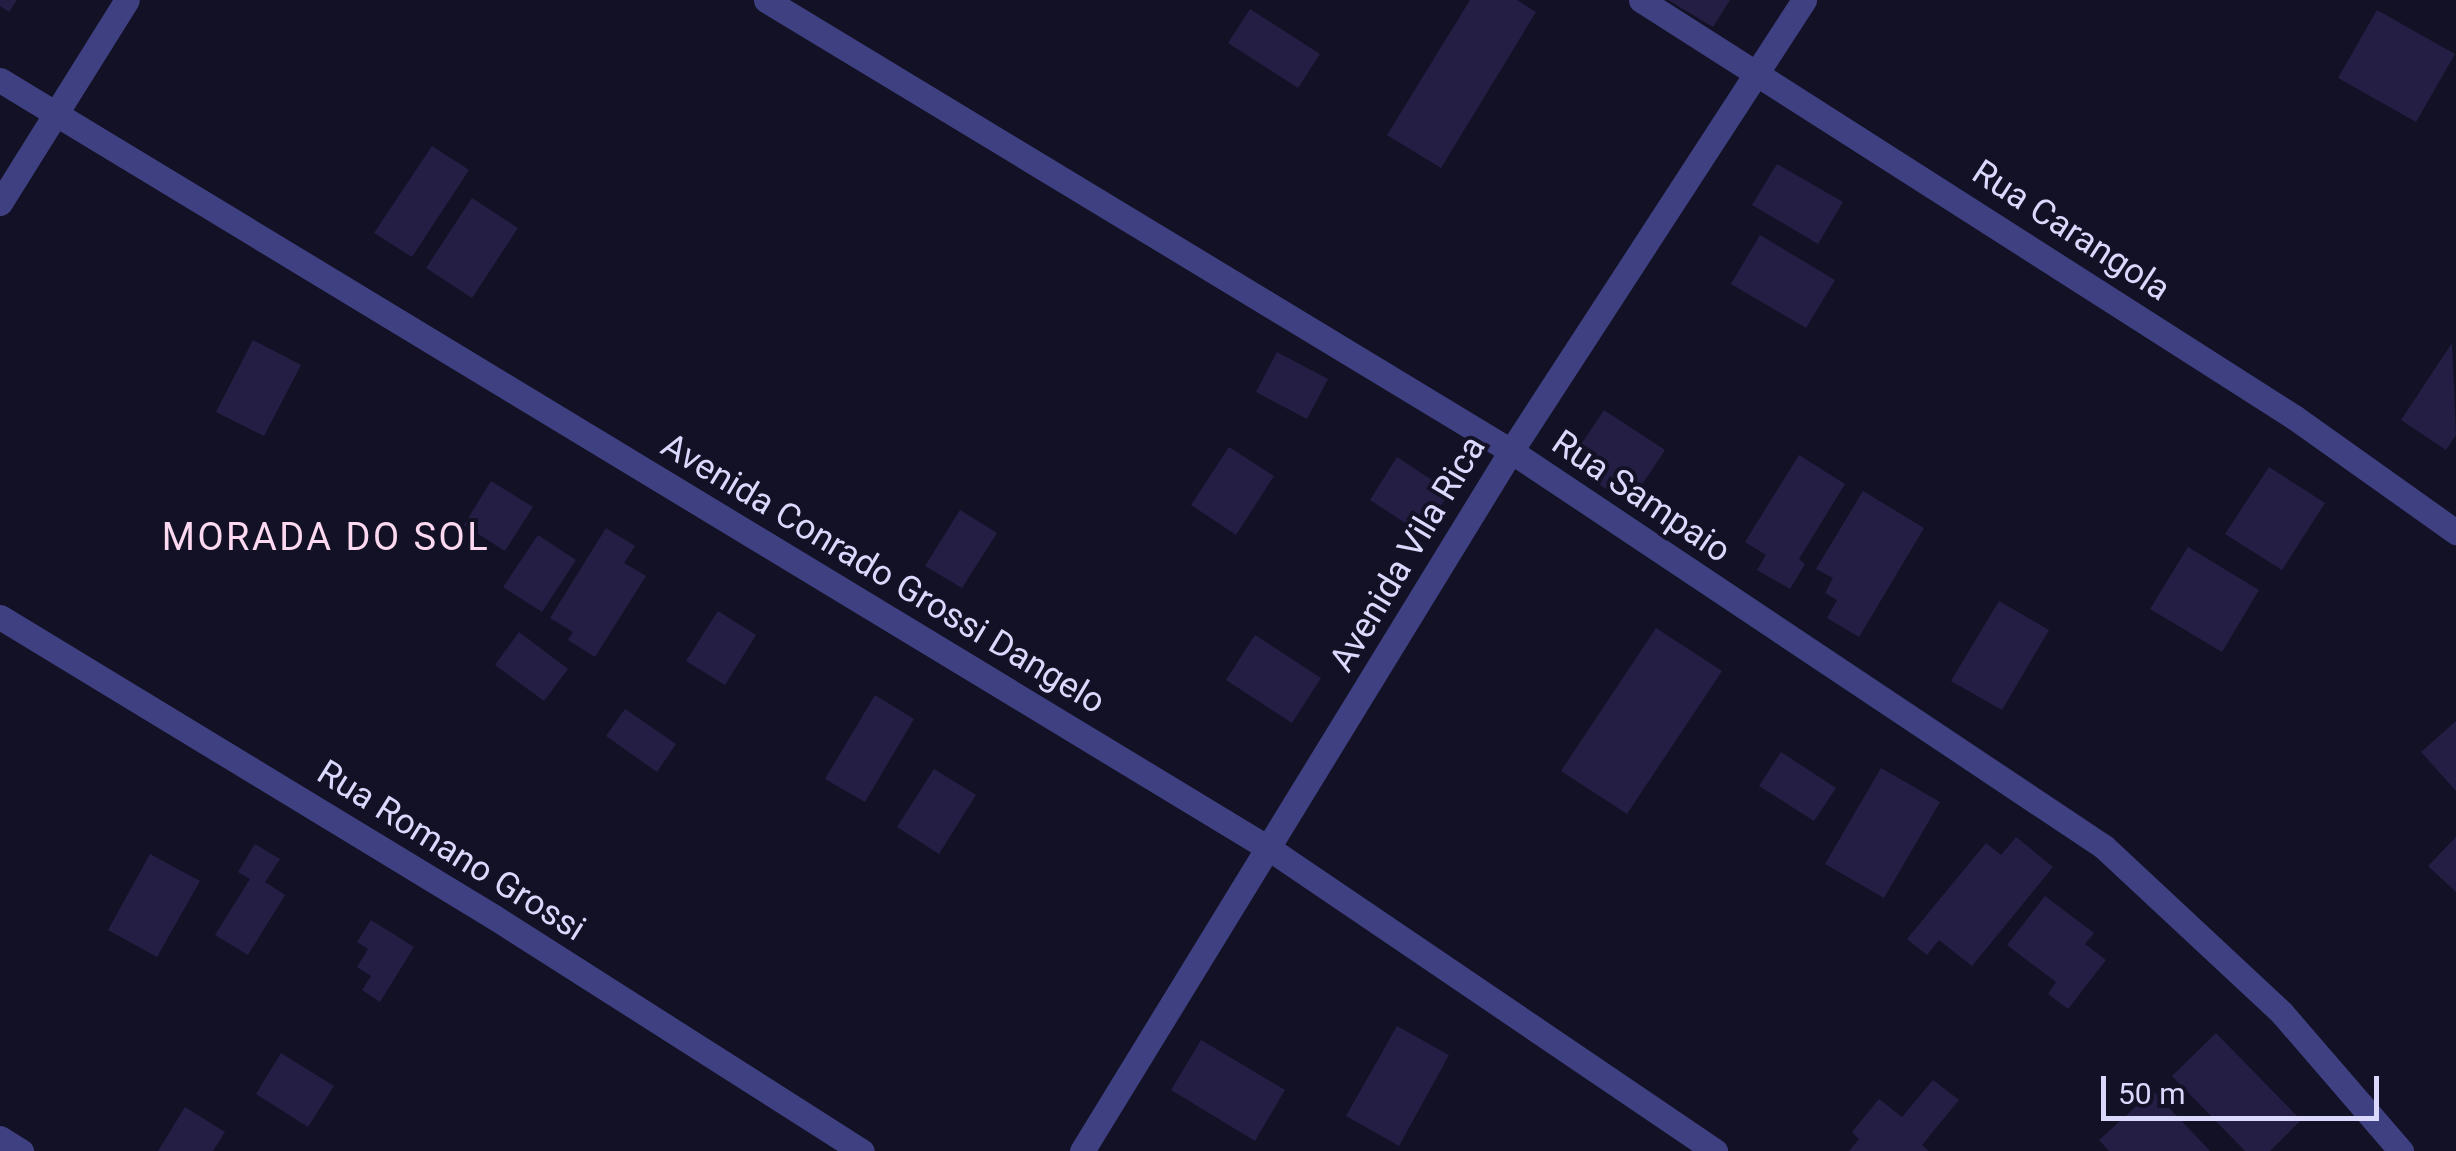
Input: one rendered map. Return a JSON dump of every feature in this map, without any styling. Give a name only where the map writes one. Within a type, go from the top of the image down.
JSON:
[{"type":"street","points":[[0,202],[126,0]]},
{"type":"street","name":"Rua Sampaio","points":[[766,0],[1510,451],[2104,847],[2280,1012],[2400,1151]]},
{"type":"street","name":"Rua Carangola","points":[[1642,0],[2294,416],[2456,532]]},
{"type":"street","name":"Avenida Vila Rica","points":[[1082,1151],[1510,451],[1804,0]]},
{"type":"street","name":"Avenida Conrado Grossi Dangelo","points":[[0,80],[1270,849],[1715,1151]]},
{"type":"street","name":"Rua Romano Grossi","points":[[0,618],[494,917],[862,1151]]},
{"type":"street","points":[[0,1138],[21,1151]]},
{"type":"building","points":[[0,0],[17,0],[9,12],[0,6]]},
{"type":"building","points":[[1470,0],[1517,0],[1536,12],[1441,168],[1387,135]]},
{"type":"building","points":[[1668,0],[1730,0],[1713,27]]},
{"type":"building","points":[[1250,9],[1320,54],[1298,88],[1228,43]]},
{"type":"building","points":[[2377,10],[2455,54],[2416,122],[2338,78]]},
{"type":"building","points":[[432,146],[469,170],[412,257],[374,233]]},
{"type":"building","points":[[1777,164],[1843,202],[1818,244],[1752,205]]},
{"type":"building","points":[[472,198],[518,228],[472,298],[426,268]]},
{"type":"building","points":[[1760,235],[1835,280],[1806,328],[1731,284]]},
{"type":"building","points":[[253,340],[301,365],[264,436],[216,412]]},
{"type":"building","points":[[2452,343],[2456,435],[2446,450],[2401,420]]},
{"type":"building","points":[[1277,352],[1328,379],[1307,419],[1256,392]]},
{"type":"building","points":[[1604,410],[1665,450],[1629,504],[1568,464]]},
{"type":"building","points":[[1229,447],[1274,476],[1236,535],[1191,505]]},
{"type":"building","points":[[1799,455],[1845,484],[1799,559],[1805,564],[1790,589],[1757,570],[1766,555],[1745,542]]},
{"type":"building","points":[[1397,457],[1450,492],[1422,534],[1370,500]]},
{"type":"building","points":[[2269,467],[2325,503],[2282,570],[2225,534]]},
{"type":"building","points":[[491,481],[533,507],[505,551],[464,525]]},
{"type":"building","points":[[1863,491],[1924,528],[1859,637],[1827,618],[1837,600],[1825,593],[1833,578],[1816,569]]},
{"type":"building","points":[[960,510],[997,533],[962,588],[925,566]]},
{"type":"building","points":[[606,528],[635,546],[624,563],[646,576],[595,657],[568,640],[573,632],[550,618]]},
{"type":"building","points":[[538,535],[576,560],[542,612],[503,587]]},
{"type":"building","points":[[2188,547],[2259,590],[2222,652],[2150,609]]},
{"type":"building","points":[[1999,601],[2049,630],[2002,710],[1951,681]]},
{"type":"building","points":[[718,611],[756,635],[725,685],[686,661]]},
{"type":"building","points":[[1656,628],[1722,671],[1627,814],[1561,771]]},
{"type":"building","points":[[519,632],[568,669],[544,701],[495,665]]},
{"type":"building","points":[[1255,635],[1321,678],[1292,723],[1226,680]]},
{"type":"building","points":[[875,695],[914,719],[865,802],[825,779]]},
{"type":"building","points":[[625,709],[676,744],[657,772],[606,736]]},
{"type":"building","points":[[2456,721],[2456,791],[2421,752]]},
{"type":"building","points":[[1781,752],[1836,788],[1814,821],[1759,786]]},
{"type":"building","points":[[1881,768],[1940,802],[1884,898],[1825,864]]},
{"type":"building","points":[[934,769],[976,795],[939,854],[897,827]]},
{"type":"building","points":[[2016,837],[2053,867],[1972,966],[1939,940],[1927,955],[1907,939],[1986,843],[2001,855]]},
{"type":"building","points":[[2456,837],[2456,892],[2428,866]]},
{"type":"building","points":[[255,844],[280,859],[265,882],[285,895],[248,955],[215,935],[250,879],[238,872]]},
{"type":"building","points":[[150,854],[200,881],[157,957],[108,930]]},
{"type":"building","points":[[2045,896],[2094,933],[2085,944],[2106,960],[2068,1009],[2048,994],[2056,982],[2007,945]]},
{"type":"building","points":[[371,920],[414,947],[380,1002],[362,990],[371,976],[357,967],[368,949],[357,942]]},
{"type":"building","points":[[1397,1026],[1449,1055],[1399,1146],[1346,1116]]},
{"type":"building","points":[[2216,1033],[2301,1120],[2270,1151],[2245,1151],[2172,1076]]},
{"type":"building","points":[[1201,1040],[1285,1090],[1255,1141],[1171,1090]]},
{"type":"building","points":[[281,1053],[334,1086],[308,1127],[256,1094]]},
{"type":"building","points":[[1933,1080],[1959,1100],[1922,1145],[1929,1151],[1849,1151],[1859,1139],[1852,1132],[1879,1099],[1902,1117]]},
{"type":"building","points":[[2153,1091],[2210,1151],[2109,1151],[2099,1140]]},
{"type":"building","points":[[185,1107],[225,1132],[213,1151],[158,1151]]},
{"type":"district","name":"MORADA DO SOL","points":[[326,538]]}]
